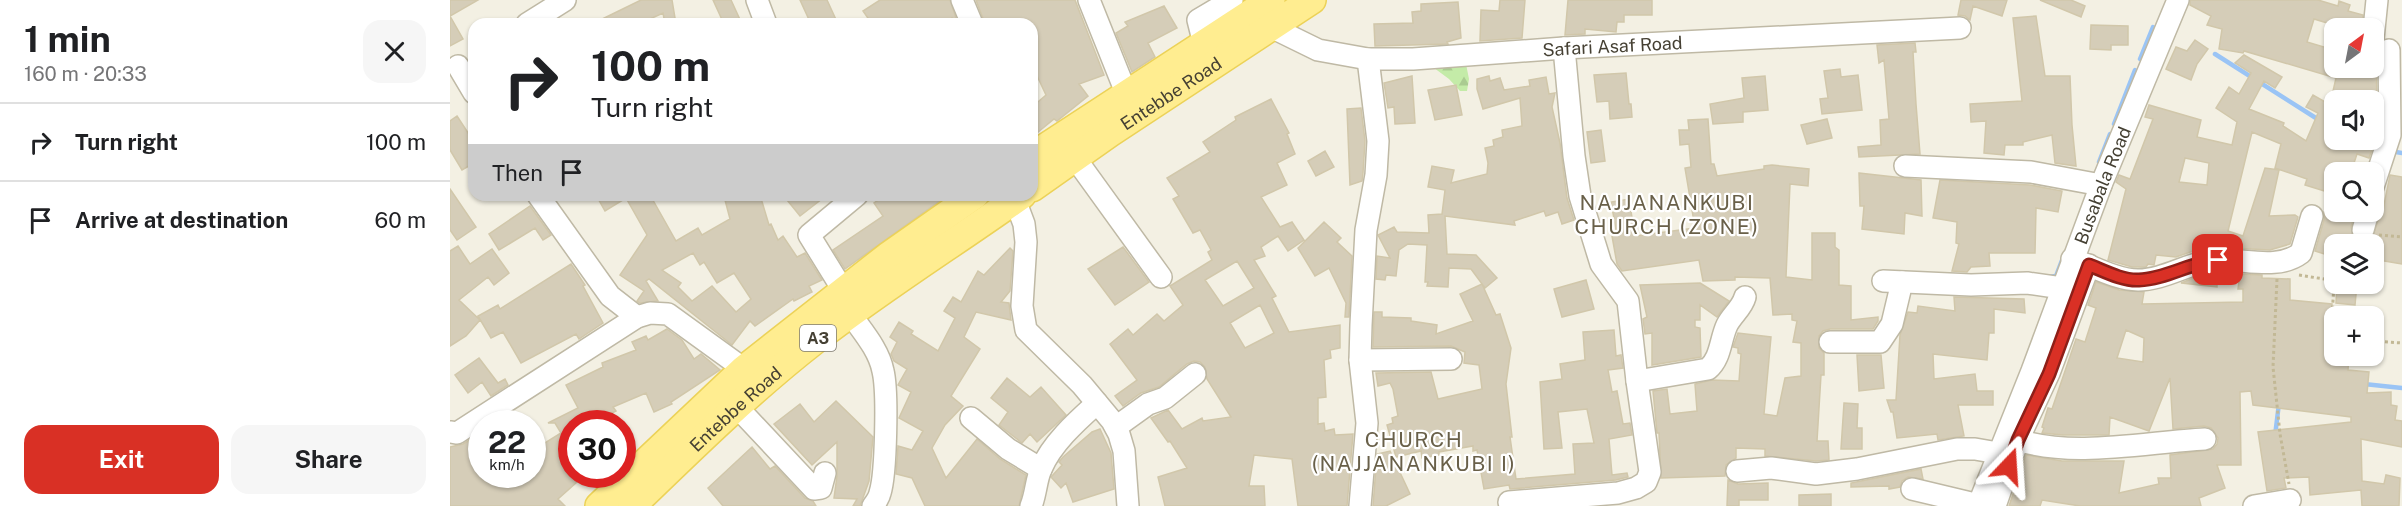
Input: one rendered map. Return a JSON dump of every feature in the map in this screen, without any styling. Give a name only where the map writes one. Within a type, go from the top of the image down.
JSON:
[{"type":"main road","name":"Entebbe Road","points":[[1038,149],[1265,8],[1312,0]]},
{"type":"main road","name":"Entebbe Road","points":[[1038,184],[1075,158],[1265,8]]},
{"type":"main road","name":"Entebbe Road","points":[[632,506],[737,407],[814,341],[847,302],[968,201]]},
{"type":"main road","name":"Entebbe Road","points":[[599,506],[744,369],[847,302],[925,260],[1013,201]]},
{"type":"street","points":[[536,18],[565,0]]},
{"type":"street","points":[[757,0],[764,18]]},
{"type":"street","points":[[962,0],[970,18]]},
{"type":"street","points":[[1089,0],[1127,95]]},
{"type":"street","points":[[1204,44],[1198,20],[1232,0]]},
{"type":"street","name":"Busabala Road","points":[[1984,506],[1998,453],[2062,288],[2080,262],[2101,185],[2178,0]]},
{"type":"street","points":[[2377,0],[2380,18]]},
{"type":"street","name":"Safari Asaf Road","points":[[1265,8],[1318,50],[1368,59],[1413,59],[1564,48],[1960,28]]},
{"type":"street","points":[[2381,162],[2390,135],[2384,46]]},
{"type":"street","points":[[1509,502],[1618,500],[1646,482],[1650,472],[1628,301],[1601,264],[1580,196],[1564,48]]},
{"type":"street","points":[[1360,506],[1367,423],[1360,360],[1366,230],[1378,158],[1368,59]]},
{"type":"street","points":[[461,64],[468,80]]},
{"type":"street","points":[[1075,158],[1161,277]]},
{"type":"street","points":[[1905,166],[2031,172],[2101,185]]},
{"type":"street","points":[[542,201],[610,296],[637,317]]},
{"type":"street","points":[[850,201],[809,235],[878,354],[884,372],[882,473],[880,492],[873,506]]},
{"type":"street","points":[[1023,201],[1025,233],[1022,306],[1026,330],[1097,403],[1116,427],[1124,451],[1128,506]]},
{"type":"street","points":[[1912,489],[1984,506],[2049,374],[2080,262],[2127,279],[2138,280],[2150,279],[2206,261],[2280,263],[2301,253],[2312,216]]},
{"type":"street","points":[[1830,342],[1880,342],[1892,324],[1893,282],[1971,285],[2027,283],[2062,288]]},
{"type":"street","points":[[1637,381],[1708,369],[1717,356],[1728,323],[1745,297]]},
{"type":"street","points":[[450,432],[457,433],[637,317],[650,313],[668,314],[744,369]]},
{"type":"street","points":[[1360,360],[1451,359]]},
{"type":"street","points":[[1116,427],[1148,404],[1165,398],[1195,374]]},
{"type":"street","points":[[1031,506],[1041,470],[1060,441],[1097,403]]},
{"type":"street","points":[[737,407],[814,489],[821,488],[825,473]]},
{"type":"street","points":[[970,418],[1008,449],[1041,470]]},
{"type":"street","points":[[2018,440],[2044,447],[2083,448],[2205,439]]},
{"type":"street","points":[[1737,471],[1771,468],[1816,474],[1857,469],[1957,449],[1975,448],[1998,453]]},
{"type":"street","points":[[2254,506],[2290,500]]},
{"type":"path","points":[[2367,222],[2374,234],[2402,237]]},
{"type":"path","points":[[2280,263],[2289,272],[2324,279]]},
{"type":"path","points":[[2280,263],[2273,367],[2280,434],[2292,496],[2290,500]]},
{"type":"path","points":[[2384,342],[2402,343]]},
{"type":"green space","points":[[1466,64],[1469,79],[1467,91],[1460,91],[1449,79],[1430,65]]},
{"type":"building","points":[[450,0],[478,0],[450,16]]},
{"type":"building","points":[[641,0],[672,0],[675,18],[664,18],[663,13],[652,18],[604,18]]},
{"type":"building","points":[[713,0],[731,0],[739,18],[721,18]]},
{"type":"building","points":[[800,0],[827,0],[835,18],[808,18]]},
{"type":"building","points":[[880,0],[950,0],[956,18],[868,18],[863,11]]},
{"type":"building","points":[[976,0],[1075,0],[1104,75],[1079,84],[1088,96],[1057,121],[1054,119],[1038,132],[1038,102],[1046,95],[1038,78],[1038,18],[983,18]]},
{"type":"building","points":[[1500,0],[1525,0],[1522,38],[1480,41],[1481,10],[1499,11]]},
{"type":"building","points":[[1568,0],[1652,0],[1652,15],[1624,15],[1624,22],[1617,22],[1616,32],[1585,29],[1585,34],[1565,35]]},
{"type":"building","points":[[1961,0],[2007,0],[2002,16],[1973,6],[1970,20],[1958,15]]},
{"type":"building","points":[[2040,0],[2071,0],[2085,6],[2081,17]]},
{"type":"building","points":[[2190,0],[2318,0],[2338,6],[2339,1],[2350,5],[2348,11],[2363,15],[2363,18],[2324,18],[2324,22],[2314,19],[2307,42],[2324,47],[2324,74],[2244,51],[2243,53],[2219,49],[2222,29],[2207,25],[2211,16],[2190,5]]},
{"type":"building","points":[[1458,2],[1461,38],[1447,42],[1448,44],[1375,46],[1374,24],[1413,23],[1412,12],[1421,11],[1421,4]]},
{"type":"building","points":[[1164,6],[1177,28],[1148,43],[1155,57],[1132,72],[1116,33],[1128,26],[1125,22]]},
{"type":"building","points":[[450,16],[463,39],[450,46]]},
{"type":"building","points":[[2036,16],[2045,76],[2070,76],[2076,166],[2055,163],[2052,135],[2023,142],[2023,145],[2005,145],[2004,155],[1984,153],[1986,121],[1971,122],[1970,104],[2022,101],[2013,18]]},
{"type":"building","points":[[2091,25],[2128,26],[2128,45],[2111,45],[2111,50],[2090,49]]},
{"type":"building","points":[[2195,40],[2208,49],[2197,64],[2191,80],[2166,69],[2176,47],[2187,51]]},
{"type":"building","points":[[1915,43],[1916,52],[1913,52],[1920,154],[1859,157],[1858,147],[1881,145],[1880,120],[1889,119],[1884,60],[1879,63],[1877,45]]},
{"type":"building","points":[[2244,55],[2282,77],[2275,88],[2264,81],[2249,109],[2284,123],[2283,126],[2306,141],[2318,113],[2306,107],[2313,95],[2324,101],[2324,150],[2372,150],[2369,158],[2357,154],[2354,162],[2324,162],[2324,191],[2305,185],[2307,179],[2275,168],[2281,144],[2252,132],[2228,231],[2243,236],[2265,168],[2279,170],[2269,216],[2295,215],[2298,217],[2290,244],[2270,250],[2213,247],[2176,257],[2156,255],[2154,265],[2148,264],[2146,267],[2132,267],[2108,260],[2126,189],[2116,182],[2119,175],[2130,179],[2153,119],[2145,117],[2149,105],[2201,120],[2197,137],[2232,145],[2237,122],[2216,108],[2229,87],[2239,94],[2251,73],[2235,63]],"holes":[[[2185,158],[2209,163],[2207,185],[2179,182]]]},
{"type":"building","points":[[1840,69],[1841,77],[1858,75],[1862,110],[1822,114],[1820,99],[1828,98],[1824,71]]},
{"type":"building","points":[[1626,73],[1632,117],[1610,119],[1609,101],[1597,102],[1594,75]]},
{"type":"building","points":[[1412,76],[1415,123],[1395,124],[1394,107],[1388,108],[1384,83]]},
{"type":"building","points":[[1489,76],[1490,81],[1500,78],[1504,90],[1530,86],[1529,80],[1546,77],[1549,94],[1555,93],[1552,107],[1560,143],[1567,198],[1574,220],[1562,224],[1558,212],[1546,216],[1544,211],[1514,221],[1515,225],[1445,216],[1447,254],[1476,255],[1497,278],[1485,288],[1471,269],[1449,268],[1448,287],[1427,286],[1428,282],[1425,282],[1427,245],[1408,244],[1399,250],[1396,276],[1386,275],[1385,280],[1376,279],[1377,256],[1390,258],[1378,235],[1394,227],[1397,232],[1429,233],[1428,215],[1442,214],[1445,190],[1428,187],[1432,166],[1454,170],[1451,183],[1487,174],[1488,163],[1485,148],[1494,146],[1493,140],[1503,137],[1502,130],[1522,126],[1520,98],[1483,109],[1477,89],[1477,79]]},
{"type":"building","points":[[1765,76],[1768,110],[1743,112],[1743,122],[1713,124],[1710,104],[1744,98],[1742,78]]},
{"type":"building","points":[[2336,78],[2376,78],[2377,90],[2333,90]]},
{"type":"building","points":[[1456,85],[1462,115],[1435,120],[1428,90]]},
{"type":"building","points":[[1271,99],[1289,133],[1287,134],[1295,154],[1277,163],[1287,185],[1261,197],[1280,227],[1292,222],[1304,240],[1288,251],[1278,236],[1261,247],[1265,256],[1254,260],[1276,296],[1272,298],[1289,332],[1340,325],[1340,348],[1330,350],[1331,358],[1324,360],[1326,397],[1318,398],[1318,424],[1324,423],[1325,431],[1334,429],[1335,435],[1353,434],[1347,506],[1298,506],[1292,459],[1254,455],[1249,486],[1264,486],[1265,506],[1165,506],[1158,477],[1187,468],[1170,441],[1168,442],[1151,418],[1168,410],[1182,429],[1202,418],[1203,421],[1231,417],[1207,379],[1205,367],[1200,362],[1194,361],[1187,364],[1159,387],[1141,393],[1123,406],[1115,396],[1137,380],[1110,344],[1128,329],[1133,335],[1157,314],[1164,321],[1183,305],[1170,286],[1212,260],[1208,252],[1211,250],[1200,230],[1193,233],[1173,199],[1179,196],[1167,178],[1210,152],[1203,142],[1236,120],[1235,117]],"holes":[[[1237,261],[1254,288],[1223,306],[1205,280]],[[1260,305],[1274,333],[1245,348],[1230,323]]]},
{"type":"building","points":[[1361,108],[1365,141],[1362,181],[1350,185],[1347,109]]},
{"type":"building","points":[[457,116],[468,133],[468,166],[462,170],[450,150],[450,121]]},
{"type":"building","points":[[1708,119],[1711,164],[1714,164],[1717,176],[1764,169],[1764,166],[1772,165],[1809,169],[1808,186],[1790,184],[1786,277],[1812,280],[1812,233],[1835,233],[1835,247],[1839,250],[1839,285],[1851,286],[1851,320],[1878,317],[1878,321],[1873,329],[1830,329],[1823,331],[1819,336],[1819,348],[1824,353],[1824,375],[1821,375],[1817,441],[1828,441],[1829,460],[1816,461],[1765,456],[1765,449],[1736,448],[1736,458],[1726,465],[1725,476],[1661,478],[1659,433],[1657,433],[1653,391],[1667,389],[1670,414],[1697,411],[1695,384],[1712,380],[1739,381],[1741,354],[1738,353],[1738,348],[1733,347],[1738,333],[1771,337],[1764,414],[1777,416],[1785,378],[1801,376],[1801,343],[1793,342],[1797,321],[1792,320],[1792,314],[1773,315],[1770,278],[1735,277],[1735,280],[1703,281],[1699,260],[1622,271],[1617,264],[1612,236],[1617,235],[1611,202],[1629,199],[1635,236],[1695,228],[1685,168],[1691,167],[1689,144],[1680,145],[1679,130],[1689,130],[1688,120]]},
{"type":"building","points":[[1827,119],[1832,138],[1807,144],[1801,125]]},
{"type":"building","points":[[1601,130],[1605,161],[1591,163],[1587,132]]},
{"type":"building","points":[[1325,151],[1334,167],[1316,176],[1308,161]]},
{"type":"building","points":[[1859,173],[1921,180],[1922,216],[1905,213],[1904,234],[1862,229],[1864,206],[1860,206]]},
{"type":"building","points":[[2390,175],[2402,177],[2402,264],[2384,261],[2384,234],[2374,234],[2378,222],[2384,222],[2384,205]]},
{"type":"building","points":[[1940,180],[2030,185],[2062,191],[2058,212],[2036,208],[2035,253],[1989,253],[1990,266],[1971,267],[1967,272],[1952,271],[1959,244],[1956,243],[1957,222],[1933,218]]},
{"type":"building","points":[[450,189],[476,227],[457,240],[450,230]]},
{"type":"building","points":[[599,201],[621,201],[605,211]]},
{"type":"building","points":[[628,201],[653,201],[676,241],[698,228],[702,235],[730,219],[725,201],[762,201],[769,225],[771,224],[778,240],[783,236],[797,257],[805,253],[822,280],[809,286],[812,292],[794,301],[793,299],[755,326],[750,321],[732,345],[649,279],[646,281],[658,301],[640,303],[637,301],[644,291],[620,275],[647,235]],"holes":[[[693,253],[700,265],[704,262],[717,283],[734,273],[751,299],[736,312],[712,286],[692,301],[678,287],[681,283],[662,270]]]},
{"type":"building","points":[[788,201],[819,201],[800,216]]},
{"type":"building","points":[[877,201],[940,201],[845,269],[833,250],[883,216],[874,203]]},
{"type":"building","points":[[530,206],[551,235],[543,240],[535,228],[499,250],[489,234]]},
{"type":"building","points":[[2324,220],[2324,222],[2352,222],[2353,234],[2324,234],[2324,254],[2315,251]]},
{"type":"building","points":[[1324,222],[1341,238],[1337,242],[1352,256],[1349,317],[1345,317],[1346,303],[1329,268],[1315,276],[1298,248]]},
{"type":"building","points":[[458,246],[470,264],[492,249],[509,273],[494,285],[488,277],[459,300],[480,320],[466,336],[450,346],[450,251]]},
{"type":"building","points":[[1123,247],[1149,282],[1115,305],[1088,269]]},
{"type":"building","points":[[1010,248],[1013,251],[1010,291],[1001,302],[1009,303],[1011,320],[976,312],[964,337],[980,349],[951,396],[963,406],[945,425],[932,448],[946,478],[977,439],[1000,459],[1026,475],[1019,506],[925,506],[912,478],[896,474],[898,446],[912,450],[923,431],[899,418],[911,392],[898,385],[907,369],[894,361],[891,354],[897,342],[890,337],[899,322],[913,331],[911,334],[938,351],[955,318],[944,311],[953,297],[961,302],[978,271],[984,275]]},
{"type":"building","points":[[571,264],[585,285],[583,286],[603,323],[579,339],[576,334],[521,363],[503,332],[491,338],[478,316],[498,305],[500,309]]},
{"type":"building","points":[[2217,273],[2217,287],[2181,283],[2199,276]]},
{"type":"building","points":[[2240,274],[2290,279],[2290,300],[2332,304],[2332,306],[2324,306],[2324,366],[2348,366],[2348,370],[2369,372],[2367,393],[2391,392],[2391,405],[2397,406],[2395,420],[2402,421],[2402,447],[2361,439],[2362,481],[2384,484],[2386,475],[2400,478],[2399,506],[2362,506],[2361,490],[2310,495],[2309,477],[2284,478],[2286,488],[2267,491],[2258,432],[2351,422],[2351,417],[2253,405],[2251,391],[2240,392],[2241,465],[2217,465],[2225,488],[2199,498],[2201,506],[2080,506],[2042,500],[2040,506],[2009,506],[2026,455],[2062,461],[2124,461],[2119,493],[2159,484],[2158,478],[2171,478],[2170,455],[2213,449],[2217,444],[2218,438],[2211,428],[2204,426],[2173,429],[2170,378],[2149,431],[2110,417],[2109,435],[2042,433],[2048,408],[2052,409],[2076,339],[2085,342],[2096,308],[2088,305],[2096,282],[2119,290],[2144,292],[2142,304],[2243,302],[2243,289],[2238,289]],"holes":[[[2126,330],[2144,338],[2143,362],[2117,358]]]},
{"type":"building","points":[[1586,280],[1594,309],[1562,317],[1554,289]]},
{"type":"building","points":[[1700,283],[1729,301],[1717,317],[1700,305],[1700,320],[1695,320],[1695,327],[1700,328],[1701,357],[1652,365],[1652,333],[1645,334],[1643,319],[1647,317],[1640,285]]},
{"type":"building","points":[[1482,284],[1496,315],[1500,314],[1511,348],[1506,384],[1516,479],[1575,474],[1573,444],[1594,443],[1587,409],[1558,412],[1562,448],[1544,449],[1540,382],[1562,379],[1560,364],[1585,360],[1583,332],[1614,330],[1616,356],[1621,355],[1623,368],[1608,370],[1612,392],[1617,391],[1623,424],[1630,423],[1632,435],[1609,439],[1612,475],[1627,473],[1628,477],[1510,489],[1509,485],[1484,489],[1477,450],[1473,451],[1473,446],[1439,452],[1439,455],[1422,458],[1421,451],[1396,457],[1387,425],[1393,423],[1392,418],[1398,416],[1393,389],[1390,383],[1378,386],[1376,373],[1431,372],[1438,399],[1482,389],[1479,365],[1464,363],[1465,352],[1451,346],[1373,347],[1374,312],[1382,312],[1382,317],[1411,318],[1411,321],[1437,325],[1436,334],[1473,321],[1460,294]]},
{"type":"building","points":[[2336,294],[2356,294],[2355,305],[2336,303]]},
{"type":"building","points":[[1954,297],[2024,299],[2025,313],[1994,309],[1994,333],[1989,333],[1987,360],[1933,354],[1934,379],[1975,374],[1977,391],[1993,391],[1993,405],[1958,405],[1964,436],[1938,440],[1937,434],[1897,438],[1893,412],[1887,400],[1896,400],[1900,335],[1908,312],[1917,313],[1918,306],[1955,311]]},
{"type":"building","points":[[667,329],[682,340],[694,359],[701,354],[720,370],[671,402],[672,404],[654,412],[646,393],[613,407],[615,410],[574,410],[578,408],[566,385],[603,367],[602,363],[636,350],[632,342],[646,336],[648,340]]},
{"type":"building","points":[[1857,355],[1881,355],[1884,388],[1859,391]]},
{"type":"building","points":[[479,358],[498,383],[505,379],[508,385],[491,396],[482,382],[468,393],[455,375]]},
{"type":"building","points":[[1007,378],[1030,397],[1041,387],[1066,415],[1037,442],[1030,434],[1022,443],[999,425],[1008,412],[991,398]]},
{"type":"building","points":[[836,401],[873,437],[869,481],[860,506],[853,506],[857,499],[834,498],[837,476],[837,442],[812,465],[774,424],[800,404],[814,422]]},
{"type":"building","points":[[1844,403],[1858,404],[1857,428],[1862,428],[1862,449],[1841,449]]},
{"type":"building","points":[[558,418],[558,428],[555,423],[548,423]]},
{"type":"building","points":[[1100,429],[1111,453],[1114,489],[1073,502],[1066,483],[1061,488],[1051,477],[1062,465],[1059,462],[1063,457],[1092,432]]},
{"type":"building","points":[[558,435],[558,488],[570,488],[558,499],[565,506],[450,506],[450,447],[468,441],[468,488],[546,488],[546,442]]},
{"type":"building","points":[[752,447],[770,469],[775,466],[805,498],[813,501],[816,506],[723,506],[708,488]]},
{"type":"building","points":[[1390,451],[1410,494],[1386,506],[1373,506],[1377,454]]},
{"type":"building","points":[[1921,469],[1923,479],[1908,477],[1902,481],[1900,487],[1889,489],[1889,486],[1851,487],[1851,483]]},
{"type":"building","points":[[1728,480],[1738,484],[1768,483],[1768,500],[1739,500],[1739,506],[1727,506]]},
{"type":"building","points":[[1831,494],[1831,506],[1799,506],[1799,495]]},
{"type":"waterway","points":[[2140,59],[2153,27]]},
{"type":"waterway","points":[[2215,54],[2319,120]]},
{"type":"waterway","points":[[2114,124],[2135,70]]},
{"type":"waterway","points":[[2099,162],[2110,134]]},
{"type":"waterway","points":[[2396,152],[2402,153]]},
{"type":"waterway","points":[[2048,277],[2056,276],[2064,255]]},
{"type":"waterway","points":[[2364,384],[2402,388]]},
{"type":"waterway","points":[[2275,436],[2279,403]]},
{"type":"district","name":"NAJJANANKUBI CHURCH (ZONE)","points":[[1667,214]]},
{"type":"district","name":"CHURCH (NAJJANANKUBI I)","points":[[1414,451]]},
{"type":"route","points":[[2009,466],[2018,440],[2049,374],[2089,265],[2127,279],[2138,280],[2150,279],[2206,261],[2218,260]]}]
